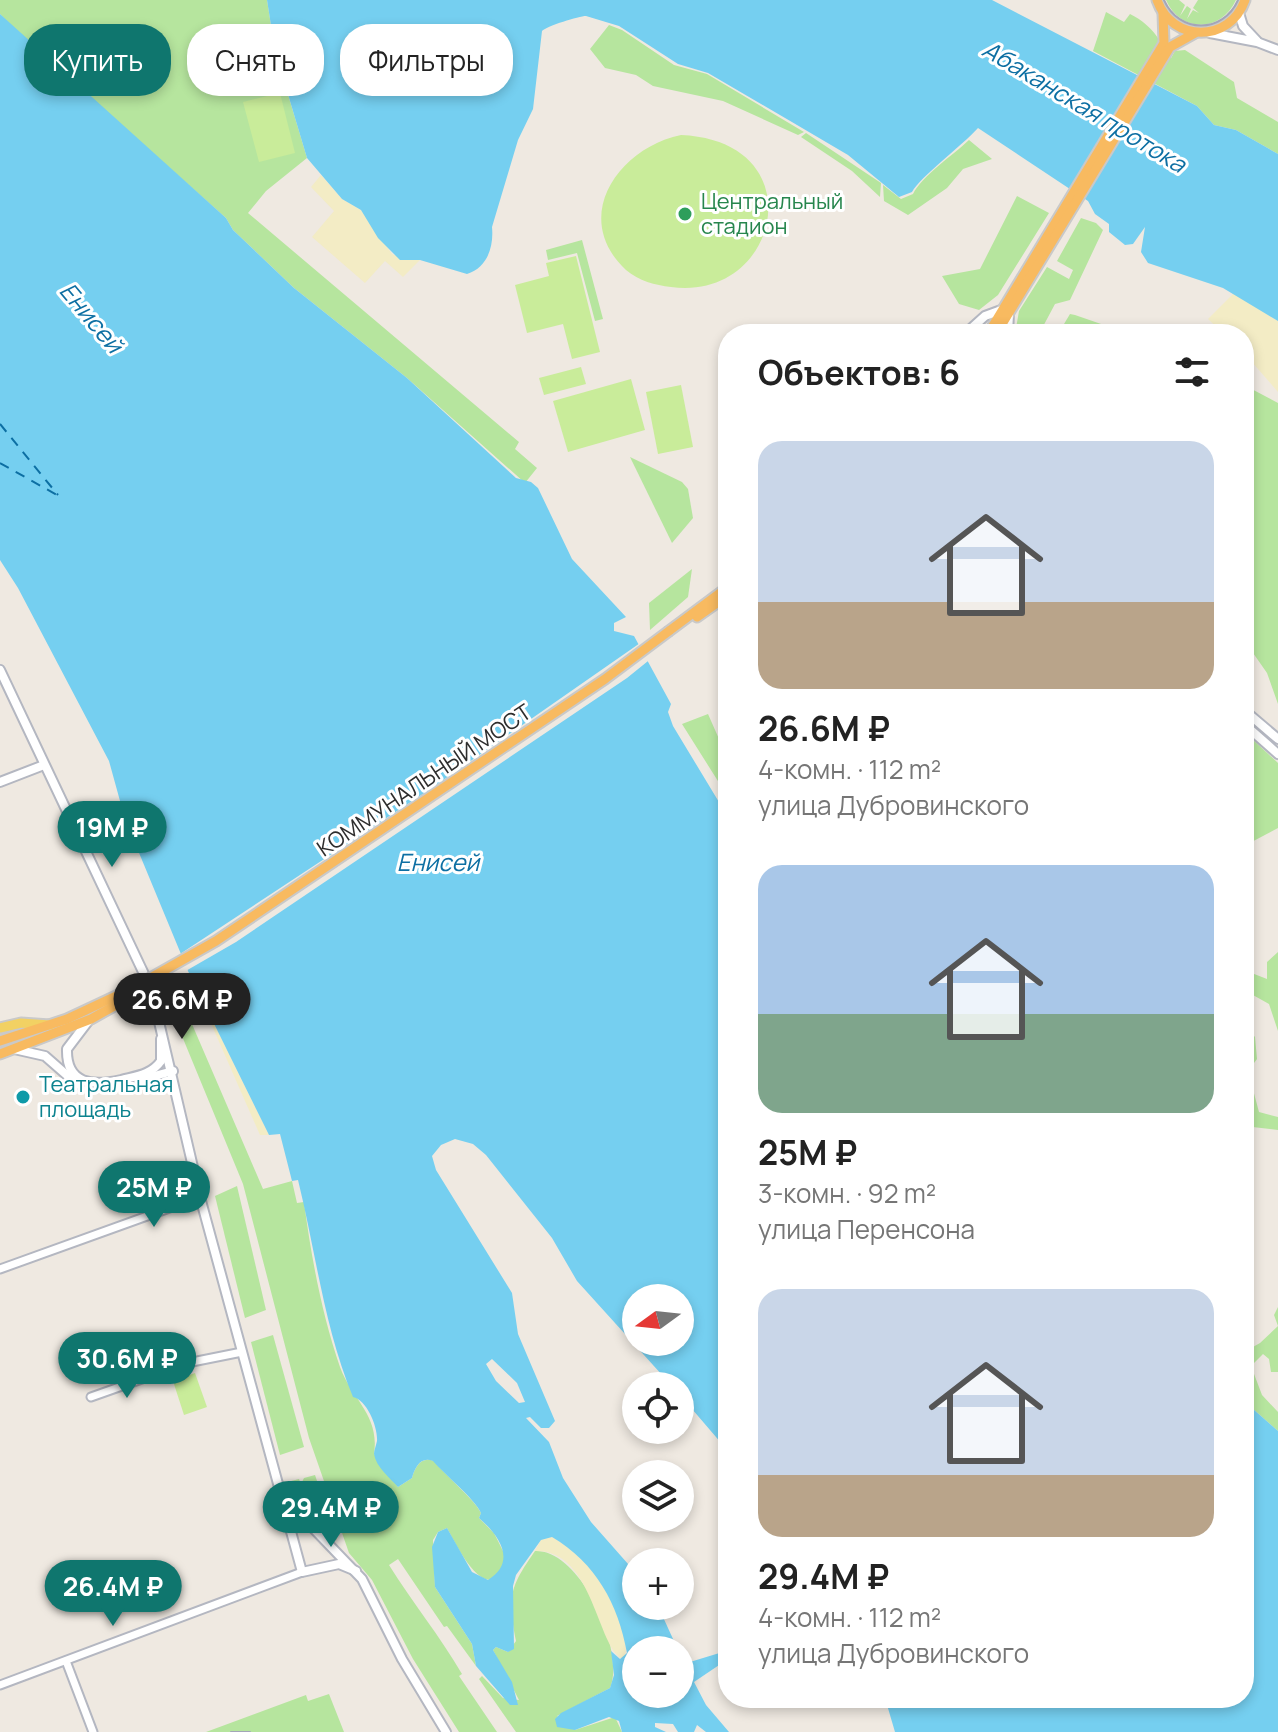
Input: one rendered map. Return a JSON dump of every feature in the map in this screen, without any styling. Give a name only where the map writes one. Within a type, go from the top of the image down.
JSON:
[{"type":"highway","points":[[1157,0],[1173,24],[1195,33],[1209,33],[1228,25],[1245,0]]},
{"type":"highway","points":[[1163,13],[1167,45]]},
{"type":"highway","points":[[1001,324],[1167,45],[1195,33]]},
{"type":"highway","points":[[996,324],[1007,311]]},
{"type":"highway","name":"КОММУНАЛЬНЫЙ МОСТ","points":[[132,992],[224,942],[347,860],[614,679],[718,595]]},
{"type":"highway","name":"КОММУНАЛЬНЫЙ МОСТ","points":[[670,633],[718,602]]},
{"type":"highway","points":[[0,1054],[91,1019],[132,992]]},
{"type":"highway","points":[[0,1041],[50,1025],[132,992]]},
{"type":"main road","points":[[1239,13],[1243,26],[1257,42]]},
{"type":"main road","points":[[1209,33],[1257,42],[1278,50]]},
{"type":"main road","points":[[976,324],[985,316],[1007,311],[1008,324]]},
{"type":"main road","points":[[0,670],[144,974]]},
{"type":"main road","points":[[1254,719],[1278,739]]},
{"type":"main road","points":[[1254,733],[1278,754]]},
{"type":"main road","points":[[0,782],[44,765]]},
{"type":"main road","points":[[152,992],[173,1071],[200,1197],[302,1572],[339,1564],[356,1571]]},
{"type":"main road","points":[[91,1019],[69,1043],[67,1057],[72,1073],[93,1085],[156,1068],[161,1061],[160,1018]]},
{"type":"main road","points":[[0,1028],[21,1023],[50,1025]]},
{"type":"main road","points":[[13,1049],[45,1056],[78,1084],[94,1090],[173,1071]]},
{"type":"main road","points":[[282,1494],[301,1520],[356,1571],[446,1732]]},
{"type":"street","points":[[0,1269],[200,1197]]},
{"type":"street","points":[[91,1397],[187,1363],[242,1352]]},
{"type":"street","points":[[0,1685],[302,1572]]},
{"type":"street","points":[[66,1661],[93,1732]]},
{"type":"green space","points":[[0,0],[267,0],[271,24],[187,24],[187,96],[288,96],[307,158],[266,191],[248,213],[519,442],[515,449],[537,468],[525,483],[407,378],[294,288],[233,230],[226,218],[88,96],[171,96],[171,24],[24,24],[24,39],[0,14]]},
{"type":"green space","points":[[1166,0],[1179,0],[1185,5],[1180,16],[1187,6],[1191,9],[1187,19],[1193,10],[1199,13],[1193,8],[1198,0],[1236,0],[1221,19],[1201,25],[1181,19]]},
{"type":"green space","points":[[1106,12],[1124,22],[1130,14],[1134,16],[1157,36],[1159,40],[1154,49],[1171,58],[1175,51],[1185,50],[1234,82],[1237,98],[1278,122],[1278,154],[1236,130],[1214,125],[1197,106],[1093,51]]},
{"type":"green space","points":[[609,25],[622,30],[674,65],[707,74],[804,132],[798,135],[723,101],[653,86],[636,75],[605,68],[590,49]]},
{"type":"green space","points":[[281,96],[295,153],[259,162],[243,102]]},
{"type":"green space","points":[[806,133],[881,183],[880,197],[852,171],[801,137]]},
{"type":"green space","name":"Центральный стадион","points":[[681,135],[724,144],[752,163],[766,190],[768,219],[758,247],[738,270],[708,285],[671,287],[636,277],[610,250],[602,229],[602,208],[609,188],[621,170],[638,154],[658,142]]},
{"type":"green space","points":[[969,140],[992,159],[963,169],[947,188],[908,215],[884,201],[883,185],[901,199],[913,194],[930,173]]},
{"type":"green space","points":[[1017,196],[1049,213],[998,295],[979,310],[959,304],[942,276],[980,269]]},
{"type":"green space","points":[[1081,218],[1096,223],[1103,230],[1070,300],[1055,304],[1044,324],[1017,324],[1019,311],[1047,267],[1069,279],[1073,270],[1057,261]]},
{"type":"green space","points":[[582,240],[603,319],[595,321],[577,253],[548,260],[546,250]]},
{"type":"green space","points":[[576,256],[600,352],[572,359],[563,324],[527,333],[515,285],[549,276],[546,263]]},
{"type":"green space","points":[[1070,314],[1101,324],[1064,324]]},
{"type":"green space","points":[[581,367],[586,384],[544,395],[539,378]]},
{"type":"green space","points":[[631,379],[645,430],[568,452],[553,401]]},
{"type":"green space","points":[[681,385],[693,447],[658,454],[646,392]]},
{"type":"green space","points":[[1254,390],[1278,403],[1278,704],[1267,673],[1254,654]]},
{"type":"green space","points":[[630,457],[682,482],[688,489],[693,518],[672,543]]},
{"type":"green space","points":[[692,569],[688,597],[650,630],[649,603]]},
{"type":"green space","points":[[708,714],[718,737],[718,781],[682,724]]},
{"type":"green space","points":[[1254,741],[1278,763],[1278,828],[1254,841]]},
{"type":"green space","points":[[1278,952],[1278,1031],[1269,1004],[1254,996],[1254,974],[1267,979],[1267,962]]},
{"type":"green space","points":[[173,980],[263,1189],[292,1181],[297,1203],[304,1202],[328,1327],[345,1379],[364,1408],[373,1429],[374,1454],[398,1487],[412,1478],[422,1461],[434,1461],[478,1508],[481,1513],[479,1518],[494,1533],[506,1557],[499,1573],[492,1579],[483,1578],[466,1561],[447,1528],[438,1532],[433,1540],[435,1587],[472,1644],[476,1666],[447,1626],[444,1627],[398,1559],[389,1565],[497,1732],[459,1732],[413,1659],[372,1580],[349,1553],[309,1438],[243,1184],[170,1007],[165,985]]},
{"type":"green space","points":[[1254,1036],[1255,1037],[1257,1059],[1254,1063]]},
{"type":"green space","points":[[1254,1093],[1259,1112],[1278,1117],[1278,1130],[1254,1127]]},
{"type":"green space","points":[[237,1186],[266,1310],[245,1318],[215,1196]]},
{"type":"green space","points":[[1278,1326],[1278,1372],[1271,1372],[1269,1359],[1263,1354],[1254,1363],[1254,1346]]},
{"type":"green space","points":[[273,1335],[304,1447],[280,1455],[251,1342]]},
{"type":"green space","points":[[195,1373],[207,1407],[184,1415],[173,1381]]},
{"type":"green space","points":[[1254,1374],[1262,1395],[1278,1412],[1278,1431],[1254,1410]]},
{"type":"green space","points":[[315,1475],[337,1540],[301,1508],[287,1482],[299,1479],[301,1484],[304,1478]]},
{"type":"green space","points":[[535,1551],[552,1555],[568,1566],[583,1584],[596,1605],[612,1651],[610,1688],[557,1716],[575,1730],[615,1717],[622,1732],[516,1732],[479,1679],[482,1676],[503,1698],[519,1700],[493,1650],[496,1647],[508,1652],[516,1641],[511,1602],[520,1574]]},
{"type":"green space","points":[[329,1694],[344,1732],[206,1732],[306,1695],[308,1701]]},
{"type":"sand","points":[[321,175],[342,199],[361,210],[392,254],[406,260],[420,260],[403,277],[385,261],[365,283],[312,237],[334,211],[311,187]]},
{"type":"sand","points":[[1234,293],[1278,321],[1278,392],[1254,364],[1254,324],[1213,324],[1208,319]]},
{"type":"sand","points":[[188,971],[269,1135],[260,1135]]},
{"type":"sand","points":[[552,1537],[577,1555],[607,1592],[624,1636],[622,1658],[614,1651],[582,1582],[570,1566],[555,1555],[535,1551],[541,1540]]},
{"type":"water","name":"Абаканская протока","points":[[267,0],[992,0],[1197,106],[1214,125],[1236,130],[1278,154],[1278,321],[1223,288],[1148,263],[1141,252],[1145,227],[1133,244],[1125,245],[1109,232],[1109,224],[1095,214],[1088,201],[978,128],[912,192],[899,197],[848,155],[708,73],[678,64],[619,26],[586,16],[542,31],[533,109],[518,140],[484,262],[467,274],[420,260],[400,260],[378,238],[361,210],[342,199],[307,158],[288,96],[324,96],[324,24],[271,24]]},
{"type":"water","name":"Енисей","points":[[0,14],[24,36],[24,96],[91,96],[226,218],[233,230],[294,288],[407,378],[516,478],[531,482],[538,488],[572,559],[626,617],[614,623],[614,631],[634,636],[671,704],[668,712],[673,726],[718,800],[718,1439],[694,1411],[694,1372],[659,1372],[645,1356],[694,1356],[694,1284],[622,1284],[622,1331],[577,1281],[552,1238],[486,1155],[473,1144],[455,1139],[441,1145],[432,1156],[436,1170],[512,1293],[518,1334],[555,1421],[549,1428],[541,1428],[530,1417],[526,1418],[549,1442],[563,1478],[591,1522],[622,1557],[622,1620],[664,1620],[672,1636],[623,1636],[611,1602],[593,1572],[552,1537],[541,1540],[516,1575],[513,1586],[514,1649],[508,1652],[496,1647],[493,1650],[512,1682],[518,1705],[510,1705],[476,1666],[472,1644],[435,1587],[432,1547],[438,1532],[447,1528],[472,1572],[488,1580],[502,1565],[499,1541],[479,1518],[481,1513],[473,1501],[433,1461],[422,1461],[412,1478],[398,1487],[377,1463],[374,1454],[376,1429],[363,1403],[353,1397],[335,1344],[298,1180],[292,1181],[280,1134],[269,1135],[188,971],[125,819],[109,761],[18,588],[0,560]],"holes":[[[492,1359],[517,1383],[525,1402],[519,1403],[496,1381],[486,1364]]]},
{"type":"water","points":[[1254,1410],[1278,1431],[1278,1732],[895,1732],[888,1708],[1254,1708]]},
{"type":"water","name":"Енисей","points":[[611,1651],[620,1659],[622,1657],[622,1708],[694,1708],[694,1682],[706,1705],[729,1732],[706,1732],[697,1725],[694,1732],[678,1732],[673,1724],[655,1723],[655,1727],[666,1732],[622,1732],[619,1721],[609,1717],[575,1730],[557,1727],[555,1719],[561,1713],[610,1688],[614,1675]]},
{"type":"water","name":"Енисей","points":[[718,1653],[718,1666],[694,1682],[694,1661]]},
{"type":"pier","points":[[643,641],[653,657],[627,678],[236,942],[184,972],[177,956],[429,790]]},
{"type":"ferry route","points":[[0,424],[58,495]]},
{"type":"ferry route","points":[[0,463],[57,495]]},
{"type":"tram line","points":[[1164,0],[1180,19],[1201,26],[1222,19],[1238,0]]},
{"type":"railway","points":[[231,1732],[250,1732]]},
{"type":"place","name":"Центральный стадион","points":[[685,214]]},
{"type":"place","name":"Театральная площадь","points":[[23,1097]]}]
